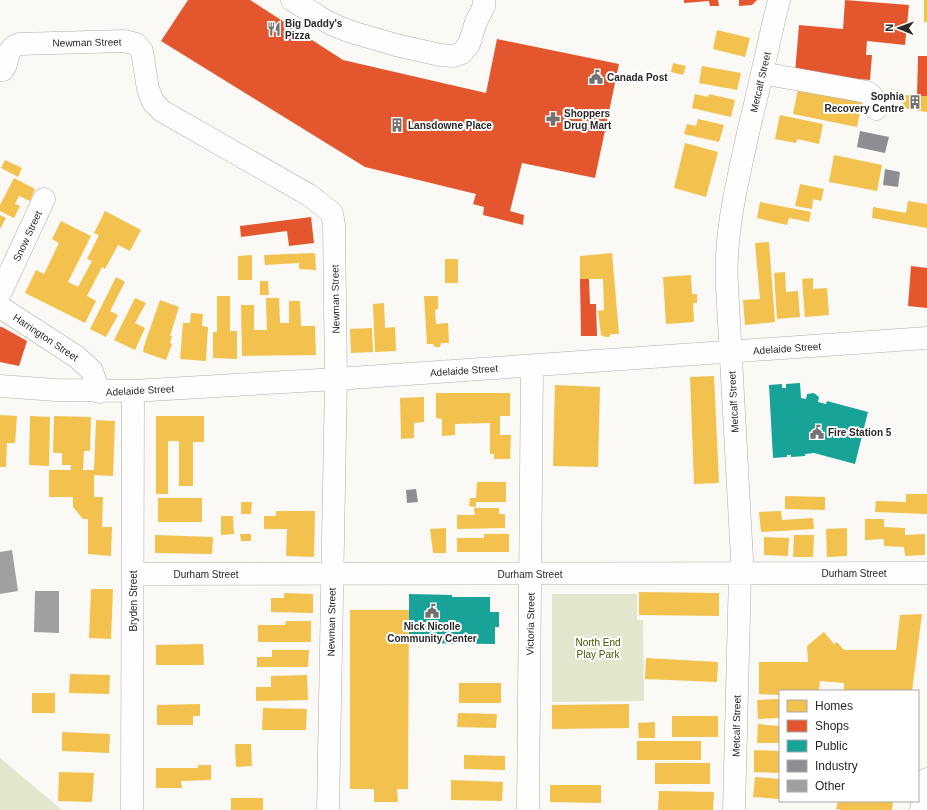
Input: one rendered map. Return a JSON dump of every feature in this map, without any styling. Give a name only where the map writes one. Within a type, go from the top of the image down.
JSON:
[{"type":"street","points":[[292,0],[329,23],[351,32],[396,45],[440,55],[454,56],[462,53],[470,44],[476,22],[484,6],[484,0]]},
{"type":"street","name":"Metcalf Street","points":[[734,810],[740,574],[742,559],[726,267],[729,227],[737,183],[779,0]]},
{"type":"street","name":"Newman Street","points":[[0,70],[3,70],[6,65],[10,50],[14,45],[19,44],[124,41],[136,44],[142,51],[148,89],[153,102],[162,111],[309,195],[332,213],[334,219],[336,380],[328,810]]},
{"type":"street","points":[[762,73],[867,92],[873,97],[876,109]]},
{"type":"street","name":"Snow Street","points":[[0,294],[44,199]]},
{"type":"street","name":"Harrington Street","points":[[0,307],[77,356],[92,371],[99,392]]},
{"type":"street","name":"Adelaide Street","points":[[0,386],[99,392],[133,391],[336,380],[927,338]]},
{"type":"street","name":"Victoria Street","points":[[528,810],[532,366]]},
{"type":"street","name":"Bryden Street","points":[[132,810],[133,391]]},
{"type":"street","name":"Durham Street","points":[[133,574],[927,573]]},
{"type":"street","points":[[921,810],[927,779]]},
{"type":"green space","name":"North End Play Park","points":[[552,594],[637,594],[637,620],[643,620],[644,701],[552,702]]},
{"type":"green space","points":[[0,758],[62,810],[0,810]]},
{"type":"building: Homes","points":[[924,0],[927,0],[927,22],[924,22]]},
{"type":"building: Homes","points":[[717,30],[750,38],[745,57],[713,49]]},
{"type":"building: Homes","points":[[673,63],[686,66],[683,75],[671,72]]},
{"type":"building: Homes","points":[[702,66],[741,73],[737,90],[699,83]]},
{"type":"building: Homes","points":[[799,84],[863,97],[857,127],[793,114]]},
{"type":"building: Homes","points":[[695,94],[708,97],[709,94],[735,100],[731,117],[692,108]]},
{"type":"building: Homes","name":"Sophia Recovery Centre","points":[[904,95],[927,96],[927,112],[903,108]]},
{"type":"building: Homes","points":[[780,115],[823,124],[819,144],[797,139],[796,143],[775,139]]},
{"type":"building: Homes","points":[[698,119],[724,125],[719,142],[684,134],[687,124],[696,126]]},
{"type":"building: Homes","points":[[685,143],[718,152],[706,197],[674,188]]},
{"type":"building: Homes","points":[[834,155],[882,165],[877,191],[829,182]]},
{"type":"building: Homes","points":[[5,160],[22,168],[18,177],[1,168]]},
{"type":"building: Homes","points":[[14,178],[35,189],[30,201],[19,196],[15,204],[20,206],[14,218],[0,211],[0,205]]},
{"type":"building: Homes","points":[[800,184],[824,189],[821,201],[813,199],[812,209],[795,206]]},
{"type":"building: Homes","points":[[908,201],[927,204],[927,228],[872,218],[873,207],[906,213]]},
{"type":"building: Homes","points":[[760,202],[811,212],[809,222],[789,218],[787,225],[757,218]]},
{"type":"building: Homes","points":[[105,211],[141,230],[130,251],[118,245],[105,269],[102,267],[87,296],[96,301],[85,323],[25,293],[36,270],[44,274],[59,243],[52,239],[61,221],[91,236],[68,282],[78,287],[92,261],[87,259],[99,235],[94,233]]},
{"type":"building: Homes","points":[[0,215],[6,218],[0,229]]},
{"type":"building: Homes","points":[[769,242],[775,322],[745,325],[743,300],[760,299],[755,243]]},
{"type":"building: Homes","points":[[315,253],[316,270],[299,269],[299,263],[265,265],[264,255]]},
{"type":"building: Homes","points":[[612,253],[619,334],[611,334],[609,337],[605,337],[601,335],[598,311],[604,310],[603,279],[580,279],[580,256]]},
{"type":"building: Homes","points":[[252,255],[252,280],[238,280],[238,256]]},
{"type":"building: Homes","points":[[445,259],[458,259],[458,283],[445,283]]},
{"type":"building: Homes","points":[[785,272],[786,292],[798,291],[800,317],[777,319],[774,273]]},
{"type":"building: Homes","points":[[691,275],[692,294],[697,294],[697,303],[693,303],[694,322],[666,324],[663,277]]},
{"type":"building: Homes","points":[[116,277],[125,282],[110,311],[118,315],[106,337],[90,329]]},
{"type":"building: Homes","points":[[813,278],[813,289],[827,288],[829,315],[805,317],[802,279]]},
{"type":"building: Homes","points":[[260,281],[268,281],[269,295],[260,295]]},
{"type":"building: Homes","points":[[217,296],[230,296],[230,331],[237,331],[237,359],[213,358],[213,332],[217,332]]},
{"type":"building: Homes","points":[[424,296],[438,296],[438,309],[435,310],[436,324],[448,323],[449,343],[441,343],[440,347],[435,347],[433,344],[427,344]]},
{"type":"building: Homes","points":[[135,298],[146,303],[135,323],[145,328],[135,350],[114,340]]},
{"type":"building: Homes","points":[[266,298],[279,298],[280,323],[289,323],[289,301],[300,301],[301,326],[315,326],[316,355],[242,356],[241,305],[254,305],[254,330],[267,330]]},
{"type":"building: Homes","points":[[160,300],[179,307],[170,336],[172,336],[170,343],[172,344],[166,360],[143,352]]},
{"type":"building: Homes","points":[[384,303],[385,328],[395,327],[396,351],[375,352],[373,304]]},
{"type":"building: Homes","points":[[191,313],[203,314],[202,326],[208,327],[206,361],[180,359],[183,323],[190,323]]},
{"type":"building: Homes","points":[[372,328],[373,352],[351,353],[350,329]]},
{"type":"building: Homes","points":[[714,376],[719,483],[694,484],[690,377]]},
{"type":"building: Homes","points":[[555,385],[600,387],[598,467],[553,466]]},
{"type":"building: Homes","points":[[436,393],[510,393],[510,416],[500,416],[500,435],[511,435],[510,459],[494,459],[494,454],[490,454],[490,423],[455,424],[455,435],[442,436],[442,419],[436,418]]},
{"type":"building: Homes","points":[[424,397],[424,422],[414,423],[414,438],[401,439],[400,398]]},
{"type":"building: Homes","points":[[0,415],[17,416],[15,443],[7,443],[6,467],[0,467]]},
{"type":"building: Homes","points":[[30,416],[50,417],[49,466],[29,465]]},
{"type":"building: Homes","points":[[54,416],[91,417],[90,451],[84,451],[83,470],[94,470],[96,420],[115,421],[113,476],[94,475],[94,497],[103,497],[102,527],[112,527],[111,556],[88,554],[88,519],[83,519],[73,507],[73,497],[49,497],[49,470],[71,470],[71,465],[62,465],[62,453],[53,453]]},
{"type":"building: Homes","points":[[156,416],[204,416],[204,442],[193,442],[193,486],[179,486],[179,441],[168,441],[168,494],[156,494]]},
{"type":"building: Homes","points":[[477,482],[506,482],[506,502],[476,502],[476,507],[469,506],[470,498],[476,498]]},
{"type":"building: Homes","points":[[906,494],[927,494],[927,514],[875,512],[876,501],[906,502]]},
{"type":"building: Homes","points":[[785,496],[825,497],[825,510],[785,509]]},
{"type":"building: Homes","points":[[158,498],[202,498],[202,522],[158,522]]},
{"type":"building: Homes","points":[[241,502],[252,502],[251,514],[241,514]]},
{"type":"building: Homes","points":[[474,508],[499,508],[499,514],[505,514],[505,528],[457,529],[457,515],[475,515]]},
{"type":"building: Homes","points":[[276,511],[315,511],[314,557],[286,556],[287,529],[264,529],[264,516],[276,516]]},
{"type":"building: Homes","points":[[781,511],[782,520],[813,518],[814,529],[761,532],[759,512]]},
{"type":"building: Homes","points":[[221,516],[233,516],[234,534],[221,535]]},
{"type":"building: Homes","points":[[865,519],[884,519],[884,527],[905,528],[905,535],[925,534],[925,555],[905,556],[904,547],[884,546],[884,539],[865,540]]},
{"type":"building: Homes","points":[[446,528],[446,553],[433,553],[430,529]]},
{"type":"building: Homes","points":[[847,528],[847,556],[827,557],[826,529]]},
{"type":"building: Homes","points":[[240,534],[251,534],[251,541],[241,541]]},
{"type":"building: Homes","points":[[484,534],[509,534],[509,552],[457,552],[457,538],[484,538]]},
{"type":"building: Homes","points":[[155,535],[213,537],[212,554],[155,553]]},
{"type":"building: Homes","points":[[794,535],[814,535],[813,557],[793,557]]},
{"type":"building: Homes","points":[[764,537],[789,538],[788,556],[764,555]]},
{"type":"building: Homes","points":[[91,589],[113,589],[111,639],[89,638]]},
{"type":"building: Homes","points":[[639,592],[719,593],[719,616],[639,615]]},
{"type":"building: Homes","points":[[284,593],[313,594],[313,613],[271,612],[271,598],[284,598]]},
{"type":"building: Homes","points":[[350,610],[409,610],[408,789],[397,789],[398,802],[374,802],[374,789],[350,789]]},
{"type":"building: Homes","points":[[922,614],[912,690],[844,690],[844,683],[820,681],[819,690],[779,690],[779,695],[759,694],[759,662],[808,662],[807,646],[824,632],[834,644],[837,642],[844,650],[896,650],[900,615]]},
{"type":"building: Homes","points":[[286,621],[311,621],[311,642],[258,642],[258,625],[285,625]]},
{"type":"building: Homes","points":[[203,644],[204,665],[156,665],[156,645]]},
{"type":"building: Homes","points":[[272,650],[309,650],[308,667],[257,667],[257,657],[272,657]]},
{"type":"building: Homes","points":[[646,658],[718,662],[717,682],[645,679]]},
{"type":"building: Homes","points":[[70,674],[110,675],[109,694],[69,693]]},
{"type":"building: Homes","points":[[307,675],[308,700],[256,701],[256,687],[271,687],[271,676]]},
{"type":"building: Homes","points":[[459,683],[501,683],[501,703],[459,703]]},
{"type":"building: Homes","points":[[32,693],[55,693],[55,713],[32,713]]},
{"type":"building: Homes","points":[[779,699],[779,718],[758,719],[757,700]]},
{"type":"building: Homes","points":[[200,704],[200,716],[193,716],[193,725],[157,725],[157,705]]},
{"type":"building: Homes","points":[[629,704],[629,728],[552,729],[552,705]]},
{"type":"building: Homes","points":[[263,708],[307,709],[306,730],[262,730]]},
{"type":"building: Homes","points":[[458,713],[497,714],[496,728],[457,727]]},
{"type":"building: Homes","points":[[672,716],[718,716],[718,737],[672,737]]},
{"type":"building: Homes","points":[[655,722],[655,738],[639,738],[638,723]]},
{"type":"building: Homes","points":[[758,724],[779,726],[779,743],[757,743]]},
{"type":"building: Homes","points":[[62,732],[110,734],[109,753],[62,751]]},
{"type":"building: Homes","points":[[637,741],[701,741],[701,760],[637,760]]},
{"type":"building: Homes","points":[[235,744],[251,744],[252,766],[236,767]]},
{"type":"building: Homes","points":[[754,750],[779,751],[779,773],[754,772]]},
{"type":"building: Homes","points":[[464,755],[505,756],[505,770],[464,769]]},
{"type":"building: Homes","points":[[655,763],[710,763],[710,784],[655,784]]},
{"type":"building: Homes","points":[[198,765],[211,765],[211,780],[181,781],[182,788],[156,788],[156,768],[198,768]]},
{"type":"building: Homes","points":[[59,772],[94,773],[92,802],[58,801]]},
{"type":"building: Homes","points":[[755,777],[779,779],[779,799],[753,797]]},
{"type":"building: Homes","points":[[451,780],[503,782],[502,801],[451,800]]},
{"type":"building: Homes","points":[[550,785],[601,785],[601,803],[550,802]]},
{"type":"building: Homes","points":[[659,791],[714,792],[713,810],[658,810]]},
{"type":"building: Homes","points":[[231,798],[263,798],[263,810],[231,810]]},
{"type":"building: Homes","points":[[838,802],[893,802],[892,810],[836,809]]},
{"type":"building: Shops","name":"Lansdowne Place","points":[[188,0],[250,0],[343,60],[486,93],[497,39],[619,64],[595,178],[522,163],[510,211],[524,215],[523,225],[483,215],[484,207],[473,204],[476,194],[365,167],[161,41]]},
{"type":"building: Shops","points":[[684,0],[718,0],[719,6],[710,6],[709,1],[684,3]]},
{"type":"building: Shops","points":[[739,0],[757,0],[752,5],[739,6]]},
{"type":"building: Shops","points":[[845,0],[909,5],[905,45],[867,41],[866,55],[872,55],[870,80],[795,73],[799,25],[843,29]]},
{"type":"building: Shops","points":[[918,56],[927,56],[927,96],[917,96]]},
{"type":"building: Shops","points":[[311,217],[314,243],[289,246],[287,231],[241,237],[240,226]]},
{"type":"building: Shops","points":[[911,266],[927,268],[927,308],[908,306]]},
{"type":"building: Shops","points":[[580,279],[589,279],[590,304],[596,304],[597,336],[581,336]]},
{"type":"building: Shops","points":[[0,327],[27,341],[19,366],[0,362]]},
{"type":"building: Public","name":"Fire Station 5","points":[[800,383],[801,398],[806,399],[807,394],[814,393],[819,397],[818,402],[826,404],[827,401],[868,412],[855,464],[814,453],[805,454],[805,456],[791,457],[791,455],[787,455],[787,457],[773,458],[769,385],[782,384],[782,388],[786,388],[786,384]]},
{"type":"building: Public","points":[[409,594],[452,595],[452,597],[490,597],[490,612],[499,612],[499,627],[495,627],[495,644],[409,643]]},
{"type":"building: Industry","points":[[860,131],[889,137],[885,153],[857,147]]},
{"type":"building: Industry","points":[[885,169],[900,172],[898,187],[883,185]]},
{"type":"building: Industry","points":[[416,489],[418,502],[407,503],[406,490]]},
{"type":"building: Other","points":[[12,550],[18,591],[0,594],[0,552]]},
{"type":"building: Other","points":[[35,591],[59,591],[59,633],[34,632]]},
{"type":"place","name":"Big Daddy's Pizza","points":[[274,29]]},
{"type":"place","name":"Canada Post","points":[[596,77]]},
{"type":"place","name":"Sophia Recovery Centre","points":[[915,102]]},
{"type":"place","name":"Shoppers Drug Mart","points":[[553,119]]},
{"type":"place","name":"Lansdowne Place","points":[[397,125]]},
{"type":"place","name":"Fire Station 5","points":[[817,432]]},
{"type":"place","name":"Nick Nicolle Community Center","points":[[432,611]]}]
